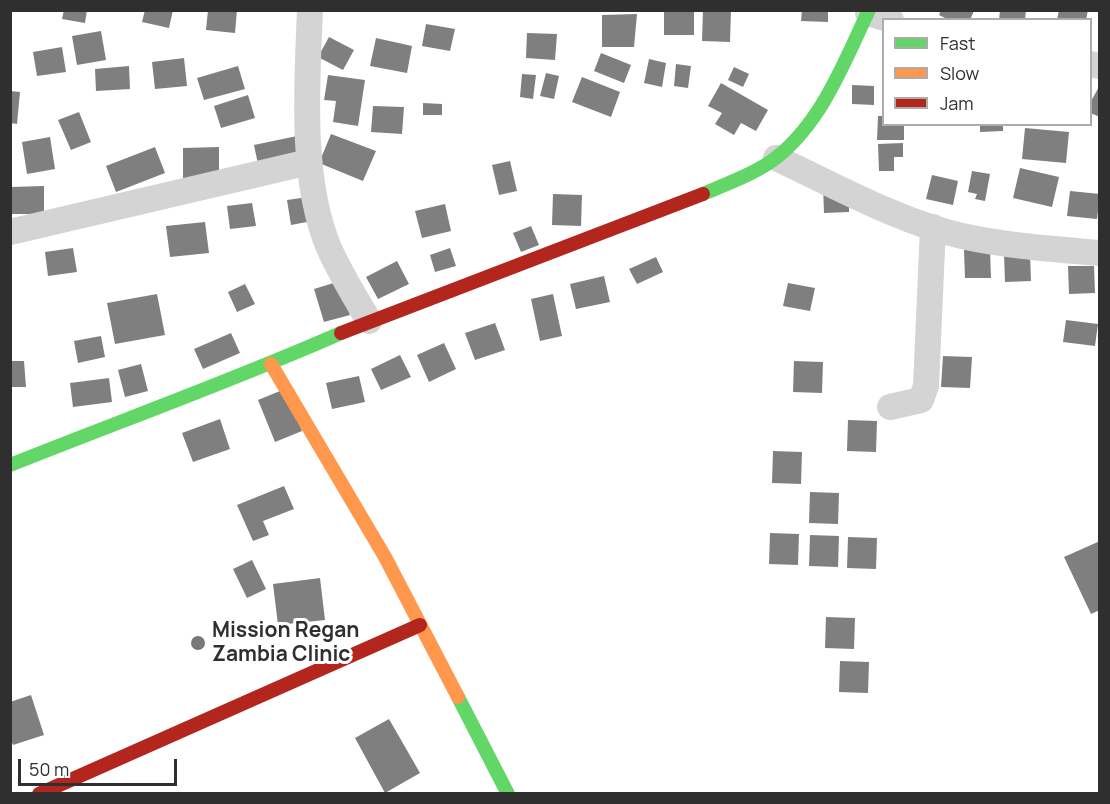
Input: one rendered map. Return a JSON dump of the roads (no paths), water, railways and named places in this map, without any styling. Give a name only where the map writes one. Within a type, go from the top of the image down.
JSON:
[{"type":"street","points":[[310,10],[309,162],[318,214],[328,247],[369,321]]},
{"type":"street","points":[[10,465],[271,364],[369,321],[677,205],[738,179],[776,158],[806,128],[876,14]]},
{"type":"street","points":[[776,158],[902,216],[972,238],[1100,254]]},
{"type":"street","points":[[10,232],[309,162]]},
{"type":"street","points":[[890,407],[908,405],[921,400],[926,386],[933,226]]},
{"type":"street","points":[[271,364],[385,557],[508,794]]},
{"type":"street","points":[[39,794],[420,625]]},
{"type":"place","name":"Mission Regan Zambia Clinic","points":[[198,643]]}]
